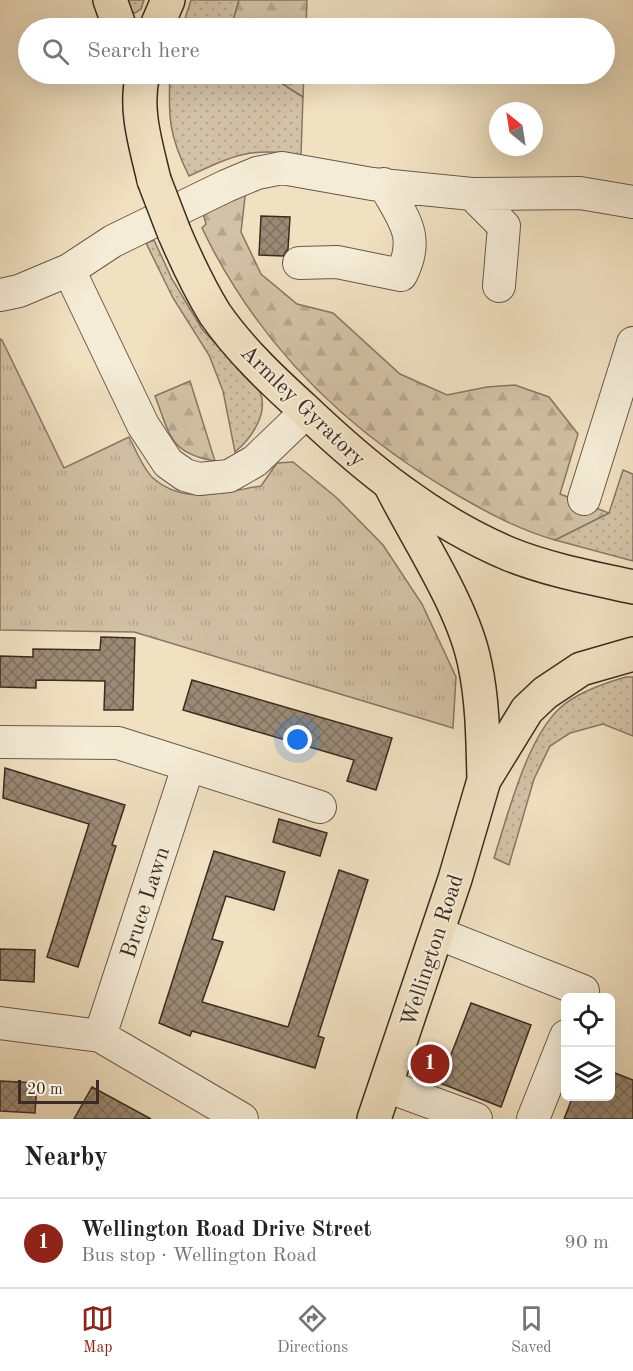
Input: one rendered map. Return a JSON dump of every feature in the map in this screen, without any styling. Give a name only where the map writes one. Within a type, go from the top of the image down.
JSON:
[{"type":"main road","points":[[110,0],[116,18]]},
{"type":"main road","points":[[160,18],[168,0]]},
{"type":"main road","name":"Armley Gyratory","points":[[138,84],[144,136],[154,180],[188,265],[216,314],[262,370],[349,453],[391,486],[452,524],[510,554],[567,572],[633,586]]},
{"type":"main road","name":"Wellington Road","points":[[391,486],[447,591],[466,635],[475,664],[482,708],[484,780]]},
{"type":"main road","name":"Wellington Road","points":[[374,1119],[437,933],[484,780],[527,710],[544,693],[580,669],[628,656]]},
{"type":"street","points":[[0,295],[19,291],[69,270],[113,241],[257,172],[282,168],[329,178],[472,194],[580,193],[633,202]]},
{"type":"street","points":[[299,263],[337,262],[401,275],[409,259],[412,244],[404,218],[384,184]]},
{"type":"street","points":[[472,194],[504,226],[499,286]]},
{"type":"street","points":[[69,270],[143,425],[168,463],[185,475],[199,479],[228,476],[255,461],[306,412]]},
{"type":"street","points":[[584,498],[633,344]]},
{"type":"street","points":[[0,742],[118,743],[320,807]]},
{"type":"street","name":"Bruce Lawn","points":[[100,1036],[188,767]]},
{"type":"street","points":[[437,933],[580,993]]},
{"type":"street","points":[[0,1023],[100,1036],[242,1119]]},
{"type":"street","points":[[533,1119],[562,1047]]},
{"type":"street","points":[[386,1086],[476,1119]]},
{"type":"green space","points":[[127,0],[144,0],[141,9],[135,13],[130,11]]},
{"type":"green space","points":[[191,0],[239,0],[234,18],[185,18]]},
{"type":"green space","points":[[239,0],[307,0],[306,18],[234,18]]},
{"type":"green space","points":[[170,84],[283,84],[303,97],[301,155],[268,152],[243,155],[189,176],[177,149],[171,126]]},
{"type":"green space","points":[[283,84],[304,84],[303,97]]},
{"type":"green space","points":[[246,188],[241,232],[261,274],[297,304],[333,313],[400,374],[447,395],[487,387],[515,385],[549,397],[578,434],[560,494],[609,513],[555,540],[528,531],[477,506],[412,467],[340,411],[307,379],[249,309],[224,270],[202,228],[206,224],[203,213]]},
{"type":"green space","points":[[154,240],[172,279],[202,329],[260,392],[262,408],[257,425],[235,452],[223,391],[209,355],[173,298],[146,243]]},
{"type":"green space","points":[[0,339],[64,468],[129,437],[149,474],[165,487],[178,492],[205,495],[261,486],[277,463],[293,462],[337,498],[383,545],[422,604],[456,677],[453,728],[134,632],[0,630]]},
{"type":"green space","points":[[190,381],[215,461],[200,458],[180,448],[169,432],[155,396]]},
{"type":"green space","points":[[623,470],[633,474],[633,561],[555,540],[609,513]]},
{"type":"green space","points":[[633,677],[633,736],[603,724],[570,733],[550,746],[534,779],[509,865],[494,858],[528,757],[548,721],[575,697],[600,685]]},
{"type":"building","points":[[261,216],[290,217],[288,249],[283,256],[259,255]]},
{"type":"building","points":[[101,637],[135,638],[133,710],[104,710],[105,681],[36,680],[36,688],[0,687],[0,656],[33,657],[33,649],[100,650]]},
{"type":"building","points":[[192,680],[392,738],[376,790],[347,781],[354,760],[183,710]]},
{"type":"building","points":[[5,768],[125,805],[112,845],[116,846],[78,967],[47,957],[89,824],[3,798]]},
{"type":"building","points":[[279,819],[327,833],[320,856],[273,842]]},
{"type":"building","points":[[214,851],[285,872],[274,910],[226,896],[212,939],[223,942],[202,1002],[288,1027],[339,870],[368,880],[318,1036],[324,1038],[315,1068],[192,1031],[190,1036],[159,1023]]},
{"type":"building","points":[[0,949],[35,950],[34,982],[0,980]]},
{"type":"building","points":[[471,1003],[531,1025],[501,1107],[440,1083]]},
{"type":"building","points":[[615,1073],[633,1080],[633,1119],[564,1119],[571,1101],[615,1101]]},
{"type":"building","points":[[0,1081],[37,1083],[35,1113],[0,1111]]},
{"type":"building","points":[[92,1087],[151,1119],[74,1119]]},
{"type":"place","name":"Wellington Road Drive Street","points":[[430,1064]]}]
